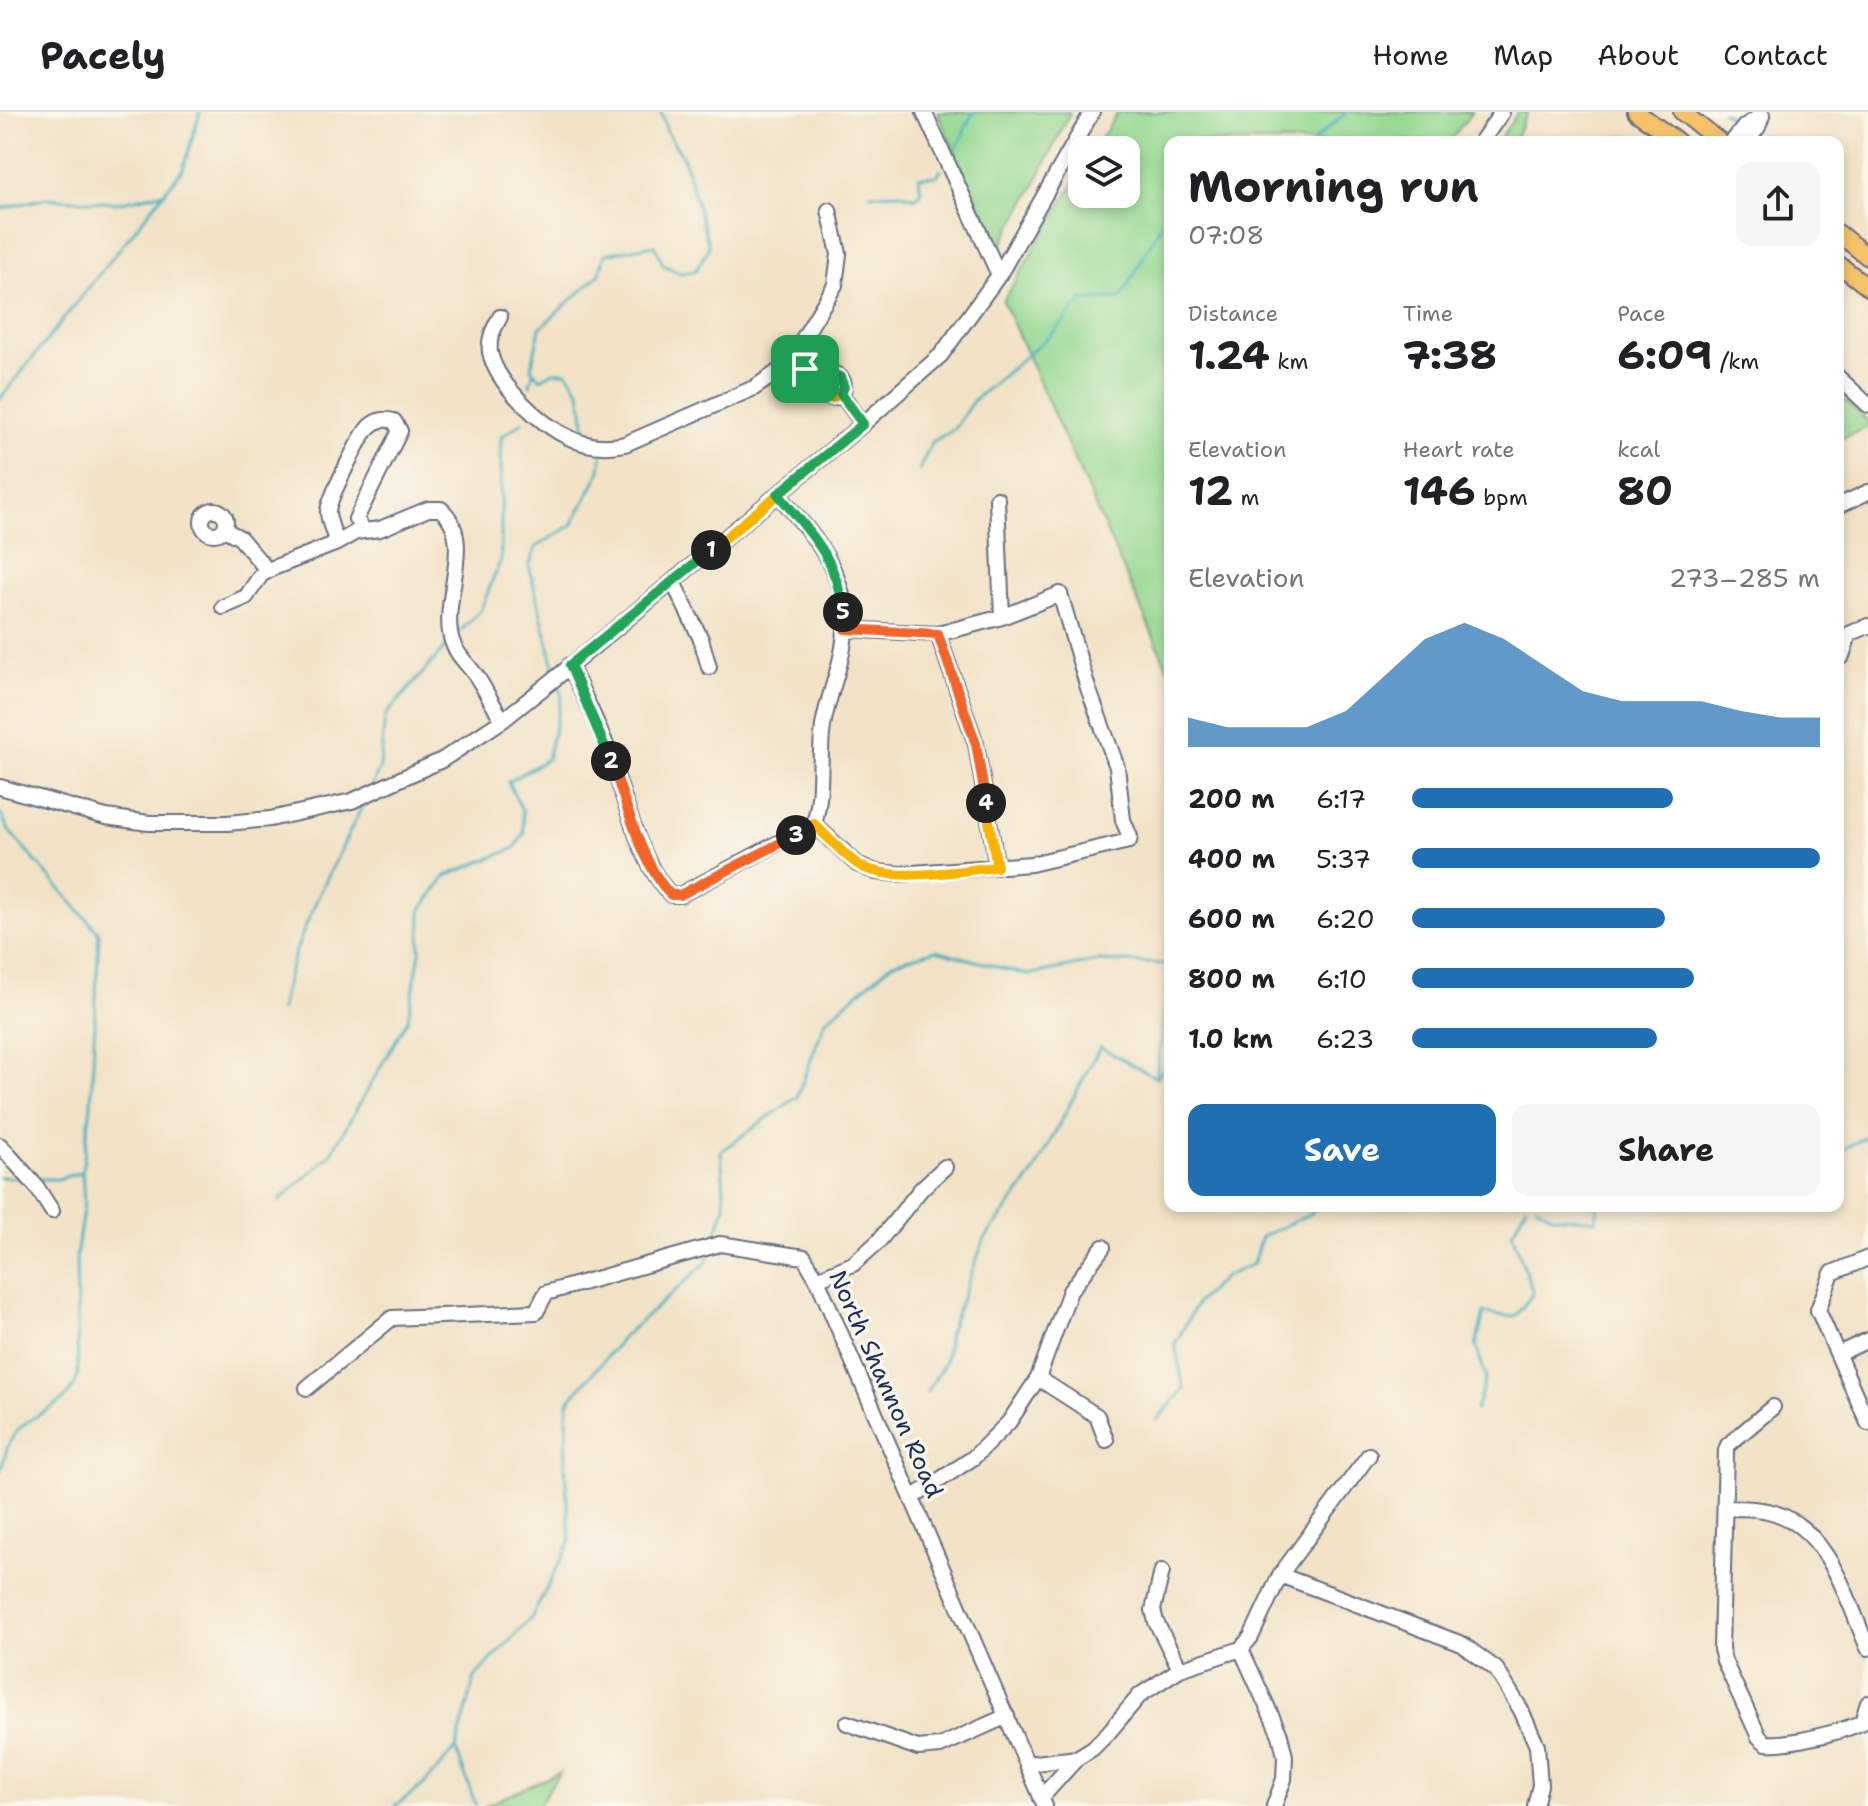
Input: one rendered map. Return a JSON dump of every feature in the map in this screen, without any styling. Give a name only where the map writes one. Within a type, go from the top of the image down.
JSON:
[{"type":"main road","points":[[1636,112],[1670,136]]},
{"type":"main road","points":[[1682,112],[1712,136]]},
{"type":"main road","points":[[1844,238],[1868,257]]},
{"type":"main road","points":[[1844,269],[1868,287]]},
{"type":"street","points":[[924,112],[999,275]]},
{"type":"street","points":[[0,787],[106,817],[149,823],[227,823],[270,819],[352,801],[442,760],[503,720],[863,424],[941,355],[999,275],[1092,112]]},
{"type":"street","points":[[1485,136],[1502,112]]},
{"type":"street","points":[[1737,136],[1763,113]]},
{"type":"street","points":[[1751,136],[1763,113]]},
{"type":"street","points":[[500,317],[491,334],[489,349],[495,368],[518,399],[568,438],[608,447],[637,439],[754,388],[791,359],[835,285],[839,254],[829,210]]},
{"type":"street","points":[[791,359],[805,369],[828,397],[841,394]]},
{"type":"street","points":[[805,369],[840,377],[844,387],[841,394]]},
{"type":"street","points":[[820,389],[821,380],[828,375]]},
{"type":"street","points":[[1844,383],[1868,405]]},
{"type":"street","points":[[841,394],[863,424]]},
{"type":"street","points":[[337,543],[327,513],[347,463],[370,426],[383,419],[394,421],[400,431],[356,519],[364,531]]},
{"type":"street","points":[[1844,503],[1868,492]]},
{"type":"street","points":[[570,665],[605,744],[641,844],[664,888],[671,895],[680,895],[814,824],[821,801],[823,727],[845,629],[841,594],[824,549],[778,494]]},
{"type":"street","points":[[997,499],[1002,617]]},
{"type":"street","points":[[223,607],[246,597],[261,575],[268,571],[356,532],[380,529],[428,509],[441,509],[450,517],[455,535],[456,574],[449,618],[452,643],[503,720]]},
{"type":"street","points":[[224,529],[240,538],[268,571]]},
{"type":"street","points":[[673,582],[701,639],[709,667]]},
{"type":"street","points":[[814,824],[857,864],[876,872],[900,874],[1031,864],[1129,841],[1130,833],[1123,820],[1117,767],[1088,688],[1060,594],[1002,617],[938,634],[845,629]]},
{"type":"street","points":[[1844,650],[1849,634],[1868,626]]},
{"type":"street","points":[[938,634],[976,744],[997,867]]},
{"type":"street","points":[[0,1145],[36,1186],[52,1211]]},
{"type":"street","points":[[817,1279],[853,1264],[878,1242],[922,1188],[945,1167]]},
{"type":"street","name":"North Shannon Road","points":[[307,1388],[392,1318],[536,1312],[546,1293],[720,1244],[804,1257],[817,1279],[1043,1802]]},
{"type":"street","points":[[912,1498],[973,1458],[1009,1422],[1038,1378],[1070,1291],[1103,1247]]},
{"type":"street","points":[[1868,1258],[1832,1273],[1818,1310],[1868,1423]]},
{"type":"street","points":[[1838,1354],[1868,1340]]},
{"type":"street","points":[[1038,1378],[1097,1416],[1106,1440]]},
{"type":"street","points":[[1773,1407],[1728,1445],[1724,1478],[1726,1508],[1721,1649],[1724,1661],[1759,1737],[1766,1743],[1839,1731],[1866,1720]]},
{"type":"street","points":[[1043,1802],[1077,1758],[1108,1733],[1140,1695],[1180,1669],[1241,1649],[1251,1637],[1280,1575],[1369,1455]]},
{"type":"street","points":[[1726,1508],[1775,1513],[1796,1522],[1810,1533],[1827,1555],[1868,1648]]},
{"type":"street","points":[[1162,1571],[1153,1610],[1180,1669]]},
{"type":"street","points":[[1280,1575],[1462,1644],[1496,1669],[1521,1710],[1537,1746],[1540,1785],[1535,1806]]},
{"type":"street","points":[[1241,1649],[1280,1735],[1285,1756],[1284,1779],[1274,1806]]},
{"type":"street","points":[[847,1723],[918,1748],[940,1746],[1007,1716]]},
{"type":"street","points":[[1028,1764],[1077,1758]]},
{"type":"green space","points":[[937,112],[1070,112],[1035,185],[998,251]]},
{"type":"green space","points":[[1118,112],[1472,112],[1454,136],[1164,136],[1164,660],[1003,301],[1068,193],[1068,208],[1140,208],[1140,136],[1103,136]]},
{"type":"green space","points":[[1518,112],[1528,112],[1516,136],[1502,136]]},
{"type":"green space","points":[[1844,400],[1868,422],[1868,427],[1844,437]]},
{"type":"green space","points":[[560,1772],[538,1806],[485,1806]]},
{"type":"waterway","points":[[0,399],[183,169],[200,112]]},
{"type":"waterway","points":[[586,430],[580,392],[567,372],[553,372],[541,379],[531,369],[540,328],[599,275],[605,254],[655,245],[663,265],[681,273],[696,270],[709,247],[684,159],[667,132],[661,112]]},
{"type":"waterway","points":[[951,161],[973,112]]},
{"type":"waterway","points":[[1319,136],[1347,112]]},
{"type":"waterway","points":[[1723,112],[1732,118]]},
{"type":"waterway","points":[[870,194],[900,193],[915,198],[921,193],[919,177],[937,176],[941,170]]},
{"type":"waterway","points":[[0,209],[46,198],[117,203],[162,193]]},
{"type":"waterway","points":[[919,470],[932,442],[954,429],[973,401],[1053,333],[1083,300],[1121,298],[1164,219]]},
{"type":"waterway","points":[[530,385],[533,373]]},
{"type":"waterway","points":[[456,635],[480,611],[501,560],[501,437],[522,422]]},
{"type":"waterway","points":[[555,671],[529,566],[536,547],[572,525],[599,474],[602,456]]},
{"type":"waterway","points":[[372,786],[380,767],[385,716],[448,644]]},
{"type":"waterway","points":[[279,1201],[330,1155],[408,1019],[420,953],[421,910],[446,876],[515,848],[524,833],[522,810],[508,782],[547,759],[562,697],[558,682]]},
{"type":"waterway","points":[[280,1011],[304,929],[365,800]]},
{"type":"waterway","points":[[0,813],[9,831],[99,933],[91,1106],[82,1172],[58,1179],[36,1179]]},
{"type":"waterway","points":[[715,1238],[725,1206],[721,1151],[797,1097],[825,1021],[893,963],[936,950],[1027,975],[1098,961],[1164,964]]},
{"type":"waterway","points":[[1164,1015],[1156,1078],[1164,1069]]},
{"type":"waterway","points":[[927,1392],[945,1362],[949,1333],[984,1240],[1032,1176],[1100,1047],[1156,1078]]},
{"type":"waterway","points":[[1844,1149],[1868,1135]]},
{"type":"waterway","points":[[0,1472],[9,1444],[18,1430],[68,1395],[78,1376],[76,1257],[84,1203],[82,1172]]},
{"type":"waterway","points":[[0,1177],[20,1178]]},
{"type":"waterway","points":[[1157,1420],[1184,1389],[1175,1344],[1197,1303],[1224,1277],[1253,1264],[1261,1237],[1312,1212]]},
{"type":"waterway","points":[[1476,1410],[1486,1377],[1476,1346],[1484,1313],[1515,1317],[1533,1293],[1512,1233],[1523,1212]]},
{"type":"waterway","points":[[1546,1212],[1552,1216],[1596,1220],[1597,1212]]},
{"type":"waterway","points":[[476,1806],[456,1749],[475,1677],[532,1617],[570,1542],[565,1465],[568,1402],[624,1336],[706,1263],[709,1255]]},
{"type":"waterway","points":[[395,1806],[422,1786],[456,1749]]},
{"type":"route","points":[[805,369],[823,395],[831,398],[841,394],[863,424],[570,665],[605,744],[641,844],[664,888],[671,895],[680,895],[814,824],[857,864],[876,872],[900,874],[997,867],[976,744],[938,634],[845,629],[841,594],[824,549],[778,494],[863,424],[841,394],[844,387],[840,377],[805,369]]}]
